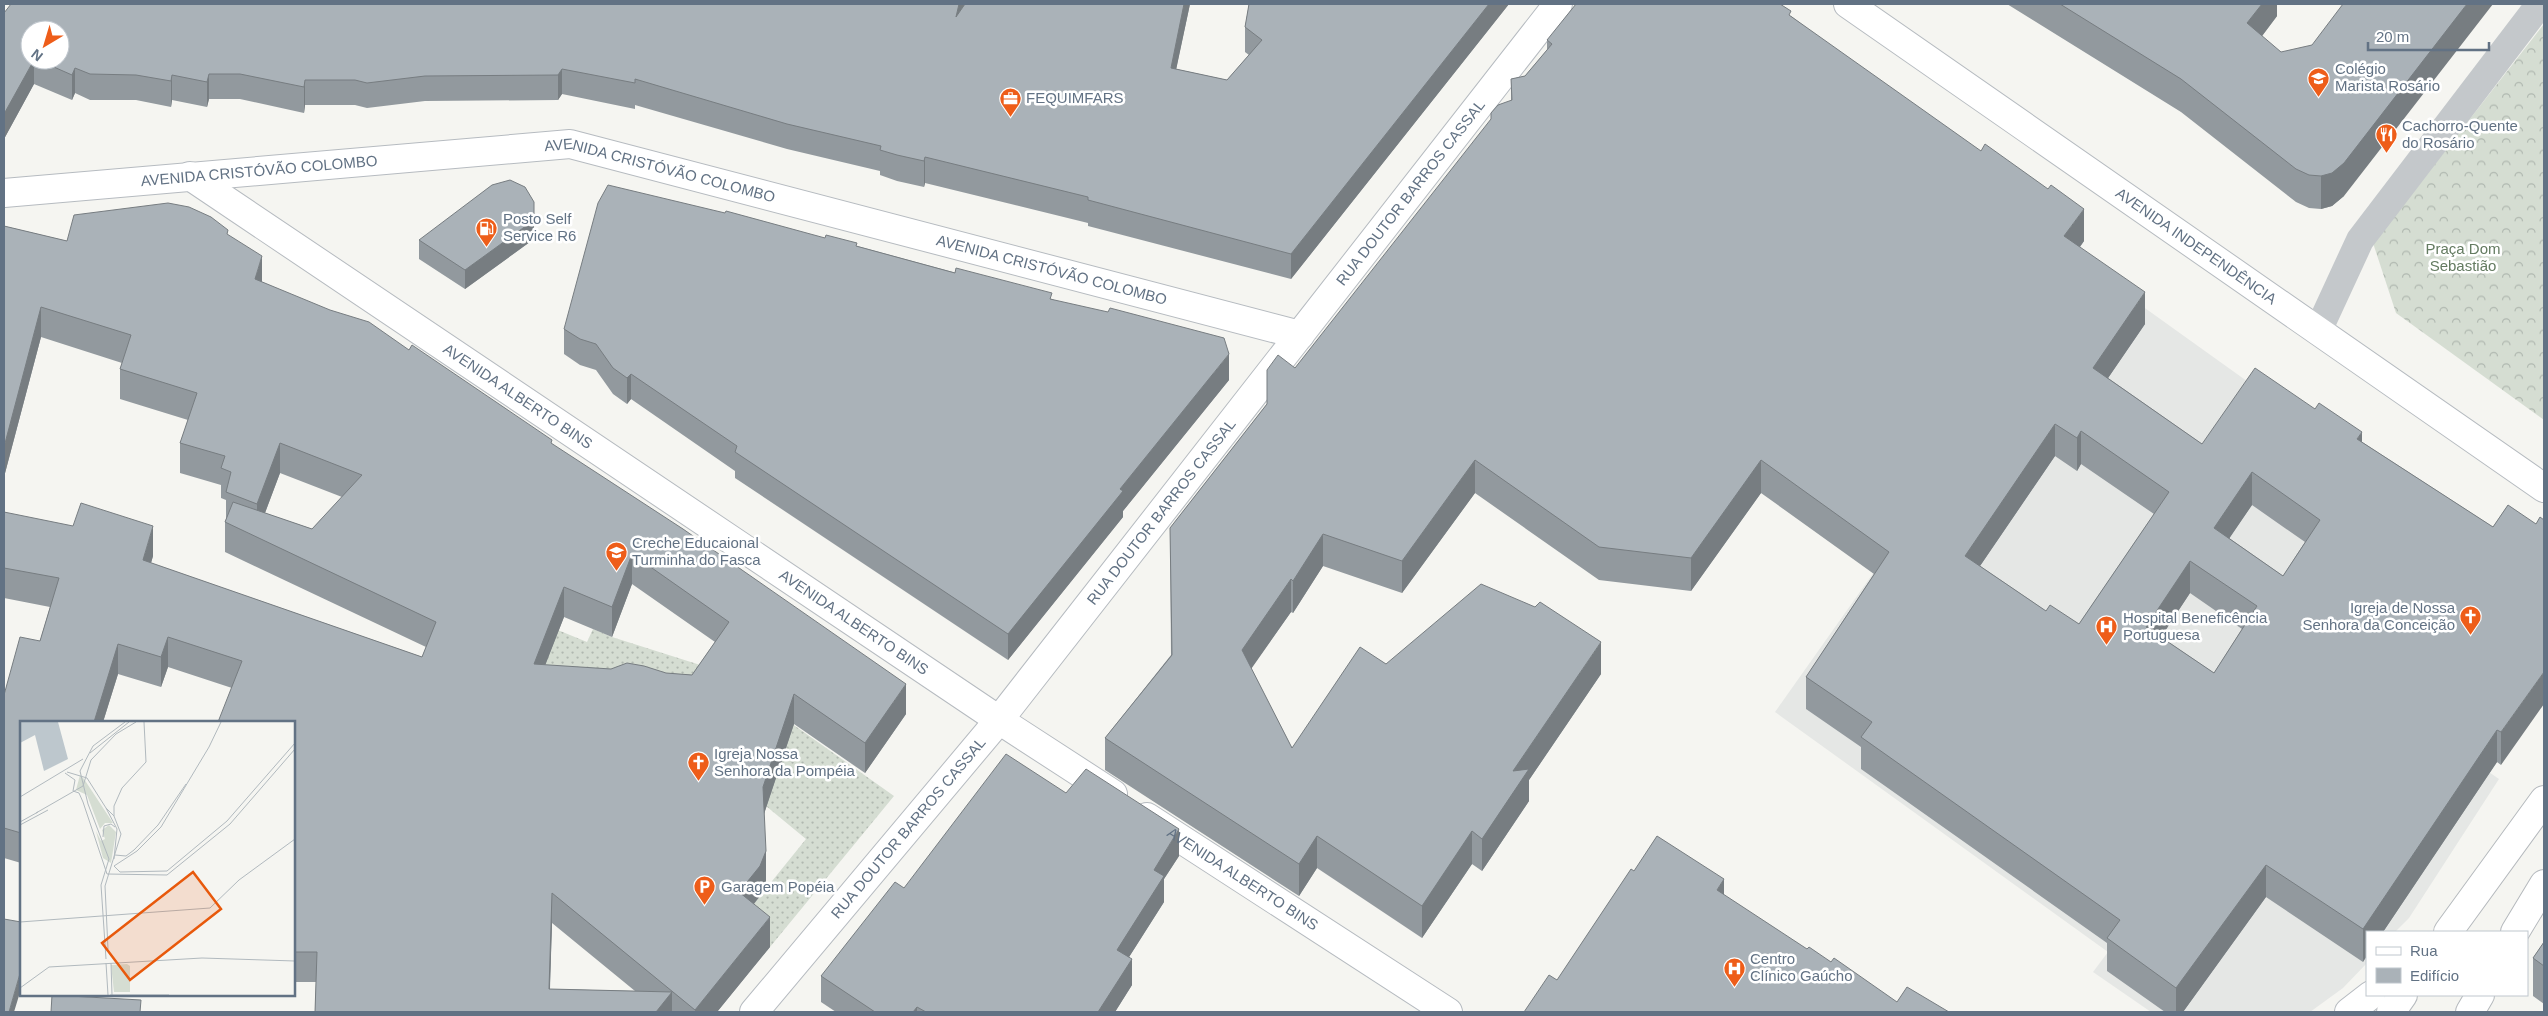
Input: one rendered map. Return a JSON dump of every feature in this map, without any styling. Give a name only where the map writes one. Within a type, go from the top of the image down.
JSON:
[{"type":"main road","name":"RUA DOUTOR BARROS CASSAL","points":[[754,1012],[999,720],[1558,4]]},
{"type":"main road","name":"AVENIDA INDEPENDÊNCIA","points":[[1848,4],[2544,488]]},
{"type":"main road","name":"AVENIDA CRISTÓVÃO COLOMBO","points":[[4,193],[570,144],[1300,335]]},
{"type":"main road","name":"AVENIDA ALBERTO BINS","points":[[190,176],[999,720],[1448,1012]]},
{"type":"main road","points":[[2449,931],[2544,800]]},
{"type":"main road","points":[[2516,931],[2539,891]]},
{"type":"main road","points":[[2349,1012],[2370,996]]},
{"type":"main road","points":[[2390,1012],[2402,996]]},
{"type":"main road","points":[[2470,1012],[2479,996]]},
{"type":"street","points":[[2318,331],[2360,240],[2540,4]]},
{"type":"shaded area","name":"Hospital Beneficência Portuguesa","points":[[2089,268],[2311,427],[2444,741],[2499,779],[2409,918],[2396,931],[2366,931],[2366,964],[2343,988],[2310,1012],[2151,1012],[2093,972],[2108,952],[1775,712]]},
{"type":"green space","name":"Praça Dom Sebastião","points":[[2544,24],[2544,420],[2396,313],[2373,243]]},
{"type":"green space","points":[[509,610],[587,642],[593,629],[612,637],[716,670],[894,796],[770,947],[739,922],[806,839],[766,806],[542,695]]},
{"type":"building","points":[[11,4],[959,4],[956,17],[965,4],[1184,4],[1171,68],[1227,80],[1262,40],[1245,27],[1249,4],[1489,4],[1291,254],[1088,200],[1088,197],[925,157],[924,161],[897,155],[880,150],[881,146],[787,124],[635,79],[635,83],[562,69],[558,75],[425,76],[367,83],[355,80],[305,80],[304,87],[240,74],[209,74],[207,82],[172,75],[171,81],[136,75],[90,74],[75,68],[72,75],[61,70],[70,70],[70,20],[20,20],[20,70],[28,70],[4,114],[4,13]]},
{"type":"building","points":[[1576,4],[1780,4],[1791,11],[1789,15],[1981,151],[1985,144],[2048,189],[2051,185],[2084,209],[2064,236],[2145,292],[2093,368],[2202,444],[2255,368],[2315,409],[2319,403],[2362,432],[2357,439],[2493,527],[2508,505],[2536,524],[2540,517],[2544,520],[2544,672],[2501,732],[2497,730],[2363,929],[2266,865],[2176,988],[2107,938],[2120,920],[1861,737],[1872,722],[1806,677],[1889,552],[1761,460],[1691,558],[1599,547],[1475,460],[1402,561],[1323,534],[1293,581],[1291,579],[1242,650],[1292,748],[1360,647],[1386,664],[1481,584],[1535,607],[1540,602],[1601,642],[1513,771],[1529,769],[1482,839],[1472,831],[1422,906],[1317,836],[1299,864],[1105,738],[1172,655],[1170,528],[1267,404],[1267,370],[1278,355],[1295,368],[1491,119],[1491,113],[1498,105],[1512,100],[1511,79],[1525,76],[1552,44],[1547,40]],"holes":[[[2055,424],[2077,438],[2081,431],[2169,492],[2079,624],[2050,605],[2046,611],[1965,556]],[[2252,472],[2320,520],[2283,576],[2214,528]],[[2190,561],[2257,606],[2214,673],[2146,627]]]},
{"type":"building","name":"Colégio Marista Rosário","points":[[2060,4],[2262,4],[2247,23],[2281,52],[2312,45],[2343,4],[2467,4],[2344,163],[2332,173],[2321,176],[2309,175],[2296,169],[2181,79]]},
{"type":"building","points":[[510,180],[525,187],[534,202],[534,220],[465,270],[419,240],[492,185]]},
{"type":"building","points":[[608,185],[725,213],[726,211],[825,238],[826,235],[857,243],[856,246],[955,273],[956,268],[1052,293],[1050,299],[1108,312],[1110,308],[1224,338],[1229,354],[1120,489],[1123,491],[1008,634],[735,452],[737,446],[631,374],[627,378],[613,368],[596,344],[580,339],[564,329],[598,203]]},
{"type":"building","points":[[168,203],[189,207],[211,217],[228,230],[227,234],[262,256],[255,279],[330,310],[369,322],[409,350],[412,345],[552,440],[551,443],[683,529],[906,684],[865,743],[794,694],[763,787],[766,851],[760,866],[739,892],[770,917],[695,1010],[552,893],[549,989],[672,992],[656,1012],[315,1012],[317,952],[295,952],[295,721],[218,721],[242,661],[168,637],[161,657],[118,644],[94,721],[20,721],[20,833],[4,828],[4,695],[20,637],[40,641],[59,578],[4,568],[4,512],[73,526],[81,503],[153,526],[143,560],[422,657],[436,622],[225,522],[233,502],[312,529],[362,475],[280,443],[257,504],[226,492],[231,472],[221,468],[225,456],[180,443],[197,393],[120,369],[131,335],[41,307],[4,447],[4,226],[67,241],[74,215]],"holes":[[[632,554],[729,622],[692,675],[666,673],[627,663],[611,669],[534,664],[564,587],[612,607]]]},
{"type":"building","points":[[1006,754],[1066,793],[1086,769],[1179,829],[1154,870],[1164,876],[1117,950],[1132,959],[1098,1012],[926,1012],[917,1007],[913,1012],[875,1012],[821,976],[895,882],[904,888]]},
{"type":"building","points":[[1657,836],[1724,879],[1717,890],[1807,949],[1809,947],[1831,962],[1834,958],[1897,1002],[1907,987],[1949,1012],[1524,1012],[1549,975],[1557,980],[1631,869],[1634,871]]},
{"type":"building","points":[[4,919],[20,922],[20,974],[9,1012],[4,1012]]},
{"type":"building","points":[[2544,942],[2544,966],[2533,958]]},
{"type":"building","points":[[52,996],[141,1000],[140,1012],[51,1012]]},
{"type":"place","name":"Colégio Marista Rosário","points":[[2319,97]]},
{"type":"place","name":"FEQUIMFARS","points":[[1010,117]]},
{"type":"place","name":"Cachorro-Quente do Rosário","points":[[2386,154]]},
{"type":"place","name":"Posto Self Service R6","points":[[487,247]]},
{"type":"place","name":"Creche Educaional Turminha do Fasca","points":[[616,571]]},
{"type":"place","name":"Igreja de Nossa Senhora da Conceição","points":[[2471,636]]},
{"type":"place","name":"Hospital Beneficência Portuguesa","points":[[2107,646]]},
{"type":"place","name":"Igreja Nossa Senhora da Pompéia","points":[[698,782]]},
{"type":"place","name":"Garagem Popéia","points":[[705,906]]},
{"type":"place","name":"Centro Clínico Gaúcho","points":[[1734,987]]}]
